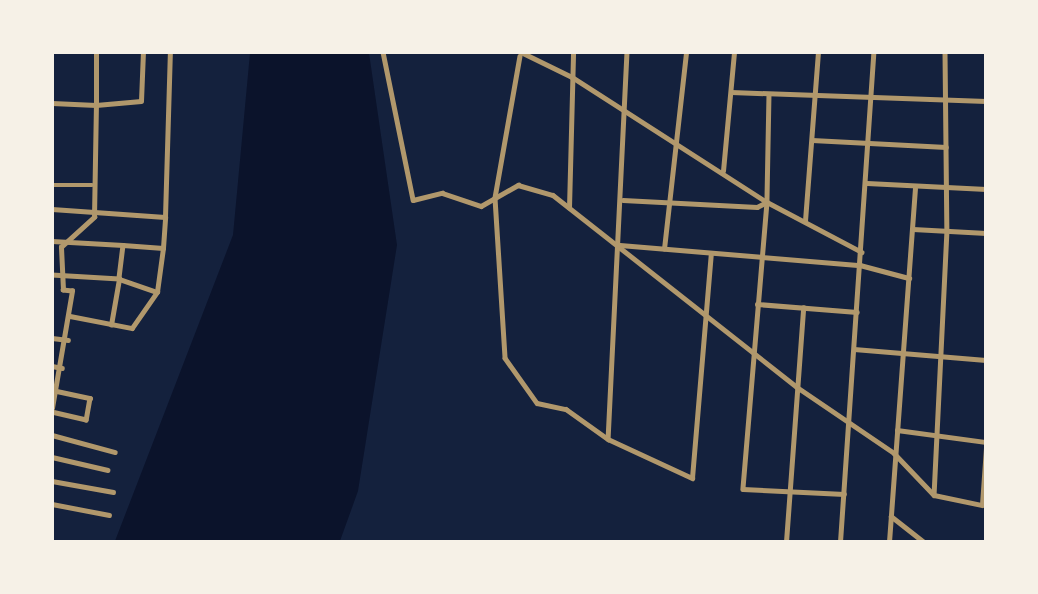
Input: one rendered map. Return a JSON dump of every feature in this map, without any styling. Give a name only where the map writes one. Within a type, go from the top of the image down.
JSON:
[{"type":"street","points":[[52,408],[68,340],[72,291],[63,290],[60,275],[61,248],[94,217],[90,210],[96,105],[96,52]]},
{"type":"street","points":[[52,103],[96,105],[141,101],[143,52]]},
{"type":"street","points":[[70,316],[132,328],[157,292],[165,217],[170,52]]},
{"type":"street","points":[[383,52],[413,200],[442,193],[481,206],[518,185],[553,195],[621,245],[752,353],[849,426],[894,453],[934,495],[982,505],[986,448]]},
{"type":"street","points":[[569,208],[573,52]]},
{"type":"street","points":[[608,439],[621,245],[627,52]]},
{"type":"street","points":[[664,249],[678,142],[686,52]]},
{"type":"street","points":[[723,171],[734,52]]},
{"type":"street","points":[[805,221],[818,52]]},
{"type":"street","points":[[840,542],[870,145],[873,52]]},
{"type":"street","points":[[934,495],[944,357],[948,100],[945,52]]},
{"type":"street","points":[[711,254],[704,313],[692,478],[608,439],[566,410],[537,403],[505,358],[495,198],[521,54],[572,77],[678,142],[767,202],[862,252]]},
{"type":"street","points":[[731,92],[814,97],[986,101]]},
{"type":"street","points":[[769,94],[767,202],[752,353],[743,489],[844,494]]},
{"type":"street","points":[[812,140],[870,145],[946,147]]},
{"type":"street","points":[[867,183],[915,189],[986,189]]},
{"type":"street","points":[[52,185],[92,185]]},
{"type":"street","points":[[889,542],[915,189]]},
{"type":"street","points":[[623,200],[757,207],[767,202]]},
{"type":"street","points":[[52,209],[165,217]]},
{"type":"street","points":[[913,229],[986,232]]},
{"type":"street","points":[[52,241],[163,248]]},
{"type":"street","points":[[111,325],[123,245]]},
{"type":"street","points":[[621,245],[860,265],[909,278]]},
{"type":"street","points":[[52,275],[119,279],[157,292]]},
{"type":"street","points":[[757,304],[857,312]]},
{"type":"street","points":[[786,542],[803,308]]},
{"type":"street","points":[[52,338],[68,340]]},
{"type":"street","points":[[854,349],[986,360]]},
{"type":"street","points":[[52,366],[62,368]]},
{"type":"street","points":[[52,412],[86,420],[90,398],[55,391]]},
{"type":"street","points":[[897,430],[986,442]]},
{"type":"street","points":[[52,435],[115,452]]},
{"type":"street","points":[[52,457],[108,470]]},
{"type":"street","points":[[52,481],[113,492]]},
{"type":"street","points":[[52,504],[109,515]]},
{"type":"street","points":[[891,516],[924,542]]},
{"type":"water","points":[[250,53],[369,53],[397,245],[358,491],[340,541],[115,541],[233,235]]}]
